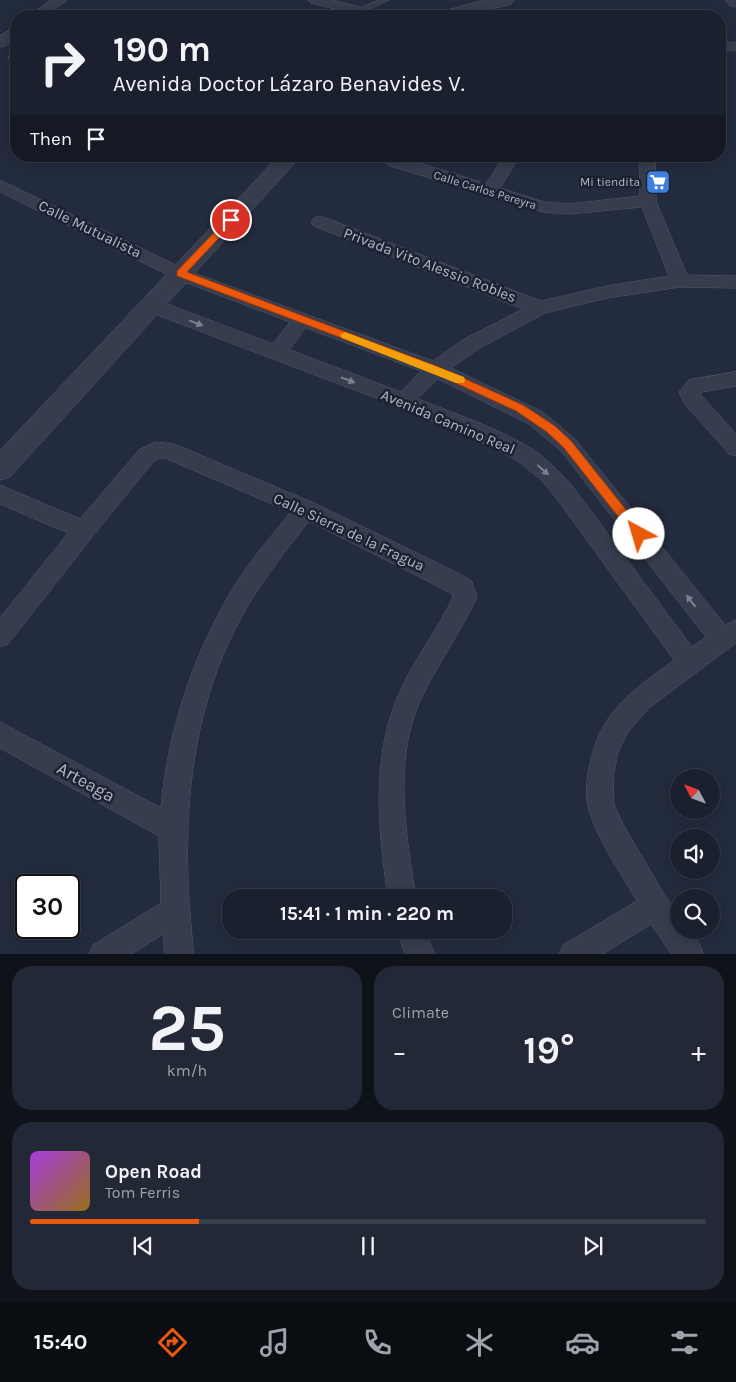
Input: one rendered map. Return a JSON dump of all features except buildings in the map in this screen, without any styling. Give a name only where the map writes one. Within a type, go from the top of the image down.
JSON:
[{"type":"street","points":[[46,10],[60,0]]},
{"type":"street","points":[[316,0],[354,10]]},
{"type":"street","points":[[469,10],[505,0]]},
{"type":"street","points":[[732,0],[736,3]]},
{"type":"street","points":[[0,469],[285,162]]},
{"type":"street","name":"Calle Carlos Pereyra","points":[[396,162],[542,208],[556,209],[648,201]]},
{"type":"street","points":[[490,191],[508,162]]},
{"type":"street","points":[[647,162],[648,201],[680,281]]},
{"type":"street","name":"Calle Mutualista","points":[[4,192],[180,274]]},
{"type":"street","name":"Privada Vito Alessio Robles","points":[[320,222],[540,308]]},
{"type":"street","points":[[180,274],[435,369],[520,408],[544,423],[568,445],[729,635],[640,700],[618,724],[605,750],[600,778],[601,805],[614,836],[656,906],[690,954]]},
{"type":"street","points":[[404,401],[435,369],[471,344],[540,308],[607,292],[680,281],[736,282]]},
{"type":"street","name":"Avenida Camino Real","points":[[151,305],[404,401],[499,441],[526,456],[546,472],[562,489],[690,663]]},
{"type":"street","points":[[277,353],[302,319]]},
{"type":"street","points":[[736,378],[696,384],[690,392],[691,398],[736,448]]},
{"type":"street","name":"Calle Sierra de la Fragua","points":[[0,636],[84,530],[146,456],[162,449],[306,509],[458,584],[465,593],[463,602],[416,684],[404,709],[396,742],[392,778],[393,832],[401,889]]},
{"type":"street","points":[[0,494],[84,530]]},
{"type":"street","points":[[180,954],[175,910],[173,830],[180,762],[195,703],[215,649],[238,602],[266,560],[306,509]]},
{"type":"street","name":"Arteaga","points":[[0,734],[173,830]]},
{"type":"street","points":[[573,954],[656,906]]},
{"type":"street","points":[[104,954],[175,910]]},
{"type":"street","points":[[415,939],[421,954]]},
{"type":"lane","points":[[360,10],[385,0]]},
{"type":"slow traffic","points":[[345,335],[460,380]]},
{"type":"place","name":"Mi tiendita","points":[[658,182]]},
{"type":"route","points":[[231,220],[180,274],[435,369],[520,408],[551,429],[568,445],[639,534]]}]
